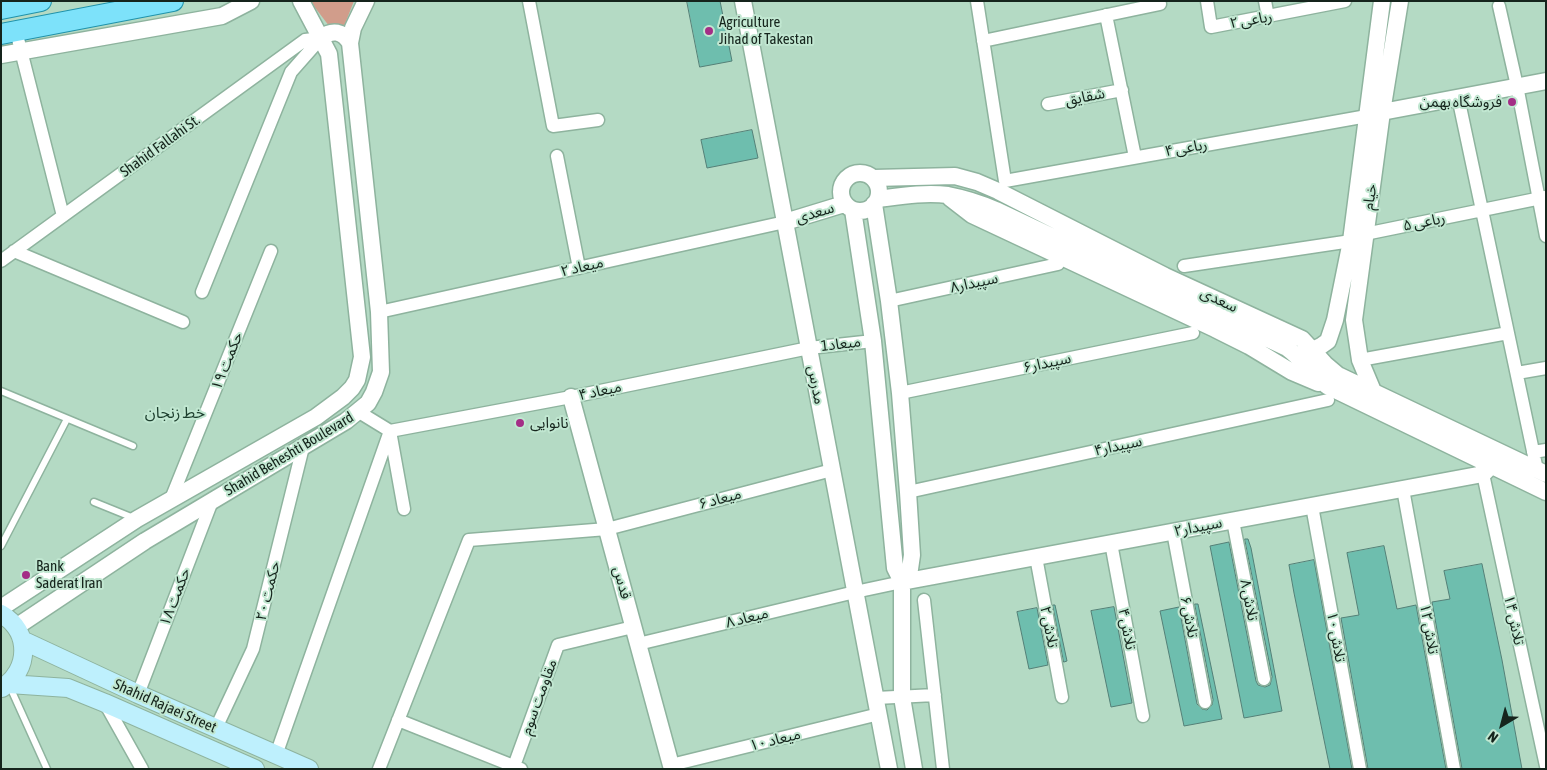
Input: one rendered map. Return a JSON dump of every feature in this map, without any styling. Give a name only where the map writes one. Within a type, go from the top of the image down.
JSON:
[{"type":"main road","points":[[1,9],[41,1]]},
{"type":"main road","points":[[9,32],[173,1]]},
{"type":"main road","name":"Shahid Rajaei Street","points":[[1,614],[8,617],[19,634],[138,694],[309,769]]},
{"type":"main road","points":[[5,686],[17,675],[22,664],[24,652],[19,634]]},
{"type":"main road","name":"Shahid Rajaei Street","points":[[5,686],[68,688],[255,769]]},
{"type":"street","points":[[1,55],[222,16],[251,1]]},
{"type":"street","name":"Shahid Beheshti Boulevard","points":[[1,608],[137,519],[316,417],[344,397],[357,380],[362,357],[329,54],[301,1]]},
{"type":"street","name":"Shahid Beheshti Boulevard","points":[[19,634],[145,541],[346,421],[368,403],[381,372],[379,312],[350,43],[353,28],[366,1]]},
{"type":"street","points":[[529,1],[553,126],[598,120]]},
{"type":"street","name":"مدرس","points":[[743,1],[889,769]]},
{"type":"street","points":[[977,1],[983,41],[1160,4]]},
{"type":"street","name":"رباعی ۲","points":[[1207,1],[1211,27],[1345,1]]},
{"type":"street","points":[[1266,1],[1268,17]]},
{"type":"street","name":"خیام","points":[[1373,391],[1360,360],[1354,317],[1358,237],[1374,114],[1382,1]]},
{"type":"street","name":"خیام","points":[[1374,114],[1400,1]]},
{"type":"street","points":[[1500,6],[1542,198],[1546,236]]},
{"type":"street","points":[[1106,15],[1135,157]]},
{"type":"street","points":[[9,32],[21,51],[62,216]]},
{"type":"street","points":[[202,292],[290,72],[321,38],[327,34],[341,33],[350,43]]},
{"type":"street","name":"Shahid Fallahi St.","points":[[1,261],[305,40],[321,38]]},
{"type":"street","name":"رباعی ۴","points":[[983,41],[1005,181],[1374,114]]},
{"type":"street","points":[[1374,114],[1546,81]]},
{"type":"street","name":"شقایق","points":[[1048,104],[1122,90]]},
{"type":"street","points":[[1458,97],[1516,373],[1540,451],[1541,472]]},
{"type":"street","points":[[557,156],[579,268]]},
{"type":"street","points":[[902,582],[910,569],[912,555],[900,393],[876,202],[879,189],[874,178],[863,172],[852,174],[843,182],[840,193],[848,207],[873,341],[895,568],[902,582],[902,697],[914,769]]},
{"type":"street","name":"سعدی","points":[[874,178],[954,176],[971,180],[998,191],[1166,276],[1302,339],[1338,375],[1541,472]]},
{"type":"street","name":"سعدی","points":[[876,202],[922,194],[946,195],[975,201],[996,210],[1287,348],[1299,357],[1328,393],[1487,470],[1546,492]]},
{"type":"street","name":"رباعی ۵","points":[[1184,266],[1358,237],[1542,198]]},
{"type":"street","points":[[848,207],[863,211],[872,207],[876,202]]},
{"type":"street","name":"سعدی","points":[[785,222],[848,207]]},
{"type":"street","name":"میعاد ۲","points":[[379,312],[785,222]]},
{"type":"street","name":"خیام","points":[[1332,333],[1358,237]]},
{"type":"street","points":[[14,251],[184,322]]},
{"type":"street","name":"حکمت ۱۹","points":[[171,499],[271,251]]},
{"type":"street","name":"سپیدار۸","points":[[889,301],[1058,264]]},
{"type":"street","points":[[1337,313],[1342,318],[1354,317]]},
{"type":"street","points":[[1313,350],[1328,341],[1332,333],[1345,332],[1356,337]]},
{"type":"street","name":"سپیدار۶","points":[[900,393],[1193,333]]},
{"type":"street","points":[[1360,360],[1508,334]]},
{"type":"street","name":"میعاد1","points":[[809,348],[873,341]]},
{"type":"street","name":"میعاد ۴","points":[[390,431],[571,397],[809,348]]},
{"type":"street","points":[[1516,373],[1546,368]]},
{"type":"street","name":"سپیدار۴","points":[[908,492],[1328,393]]},
{"type":"street","name":"قدس","points":[[571,397],[671,767]]},
{"type":"street","points":[[359,412],[390,431],[404,509]]},
{"type":"street","points":[[276,755],[390,431]]},
{"type":"street","name":"حکمت ۲۰","points":[[216,728],[253,649],[303,447]]},
{"type":"street","name":"میعاد ۶","points":[[398,720],[469,540],[607,529],[832,470]]},
{"type":"street","name":"سپیدار۲","points":[[902,582],[1403,489],[1487,470]]},
{"type":"street","name":"تلاش ۱۴","points":[[1487,470],[1546,766]]},
{"type":"street","name":"تلاش ۱۲","points":[[1403,489],[1454,769]]},
{"type":"street","name":"حکمت ۱۸","points":[[138,694],[212,501]]},
{"type":"street","name":"تلاش ۱۰","points":[[1312,506],[1360,769]]},
{"type":"street","points":[[137,519],[145,541]]},
{"type":"street","name":"تلاش ۸","points":[[1233,521],[1264,679]]},
{"type":"street","name":"تلاش ۶","points":[[1174,532],[1205,702]]},
{"type":"street","name":"تلاش ۴","points":[[1111,543],[1143,716]]},
{"type":"street","name":"تلاش ۲","points":[[1036,557],[1062,697]]},
{"type":"street","name":"میعاد ۸","points":[[638,644],[902,582]]},
{"type":"street","points":[[924,600],[943,769]]},
{"type":"street","name":"مقاومت سوم","points":[[517,767],[558,645],[634,627]]},
{"type":"street","name":"میعاد ۱۰","points":[[671,767],[902,697],[935,694]]},
{"type":"street","points":[[104,702],[142,769]]},
{"type":"street","points":[[379,769],[398,720],[517,767]]},
{"type":"lane","points":[[1,392],[133,446]]},
{"type":"lane","points":[[1,546],[67,419]]},
{"type":"lane","points":[[94,502],[137,519]]},
{"type":"lane","points":[[5,686],[47,769]]},
{"type":"shaded area","points":[[310,1],[354,1],[339,39]]},
{"type":"building","name":"Agriculture Jihad of Takestan","points":[[687,1],[720,1],[732,61],[700,67]]},
{"type":"building","points":[[752,130],[758,158],[707,168],[701,140]]},
{"type":"building","points":[[1245,539],[1248,539],[1251,548],[1282,711],[1244,718],[1210,546],[1229,542],[1256,681],[1258,685],[1265,687],[1270,685],[1272,677]]},
{"type":"building","points":[[1384,546],[1397,609],[1416,605],[1446,769],[1368,769],[1341,618],[1359,615],[1347,553]]},
{"type":"building","points":[[1314,560],[1352,769],[1330,769],[1294,593],[1289,565]]},
{"type":"building","points":[[1482,564],[1522,769],[1462,769],[1432,602],[1450,599],[1444,571]]},
{"type":"building","points":[[1195,604],[1198,604],[1222,719],[1184,726],[1160,611],[1179,607],[1197,704],[1202,709],[1207,710],[1212,705],[1213,700]]},
{"type":"building","points":[[1053,605],[1055,605],[1067,661],[1064,662]]},
{"type":"building","points":[[1114,607],[1132,703],[1111,707],[1091,611]]},
{"type":"building","points":[[1037,608],[1048,665],[1029,669],[1017,612]]},
{"type":"place","name":"Agriculture Jihad of Takestan","points":[[709,31]]},
{"type":"place","name":"فروشگاه بهمن","points":[[1512,102]]},
{"type":"place","name":"نانوایی","points":[[520,423]]},
{"type":"place","name":"Bank Saderat Iran","points":[[26,575]]},
{"type":"district","name":"خط زنجان","points":[[175,413]]}]
